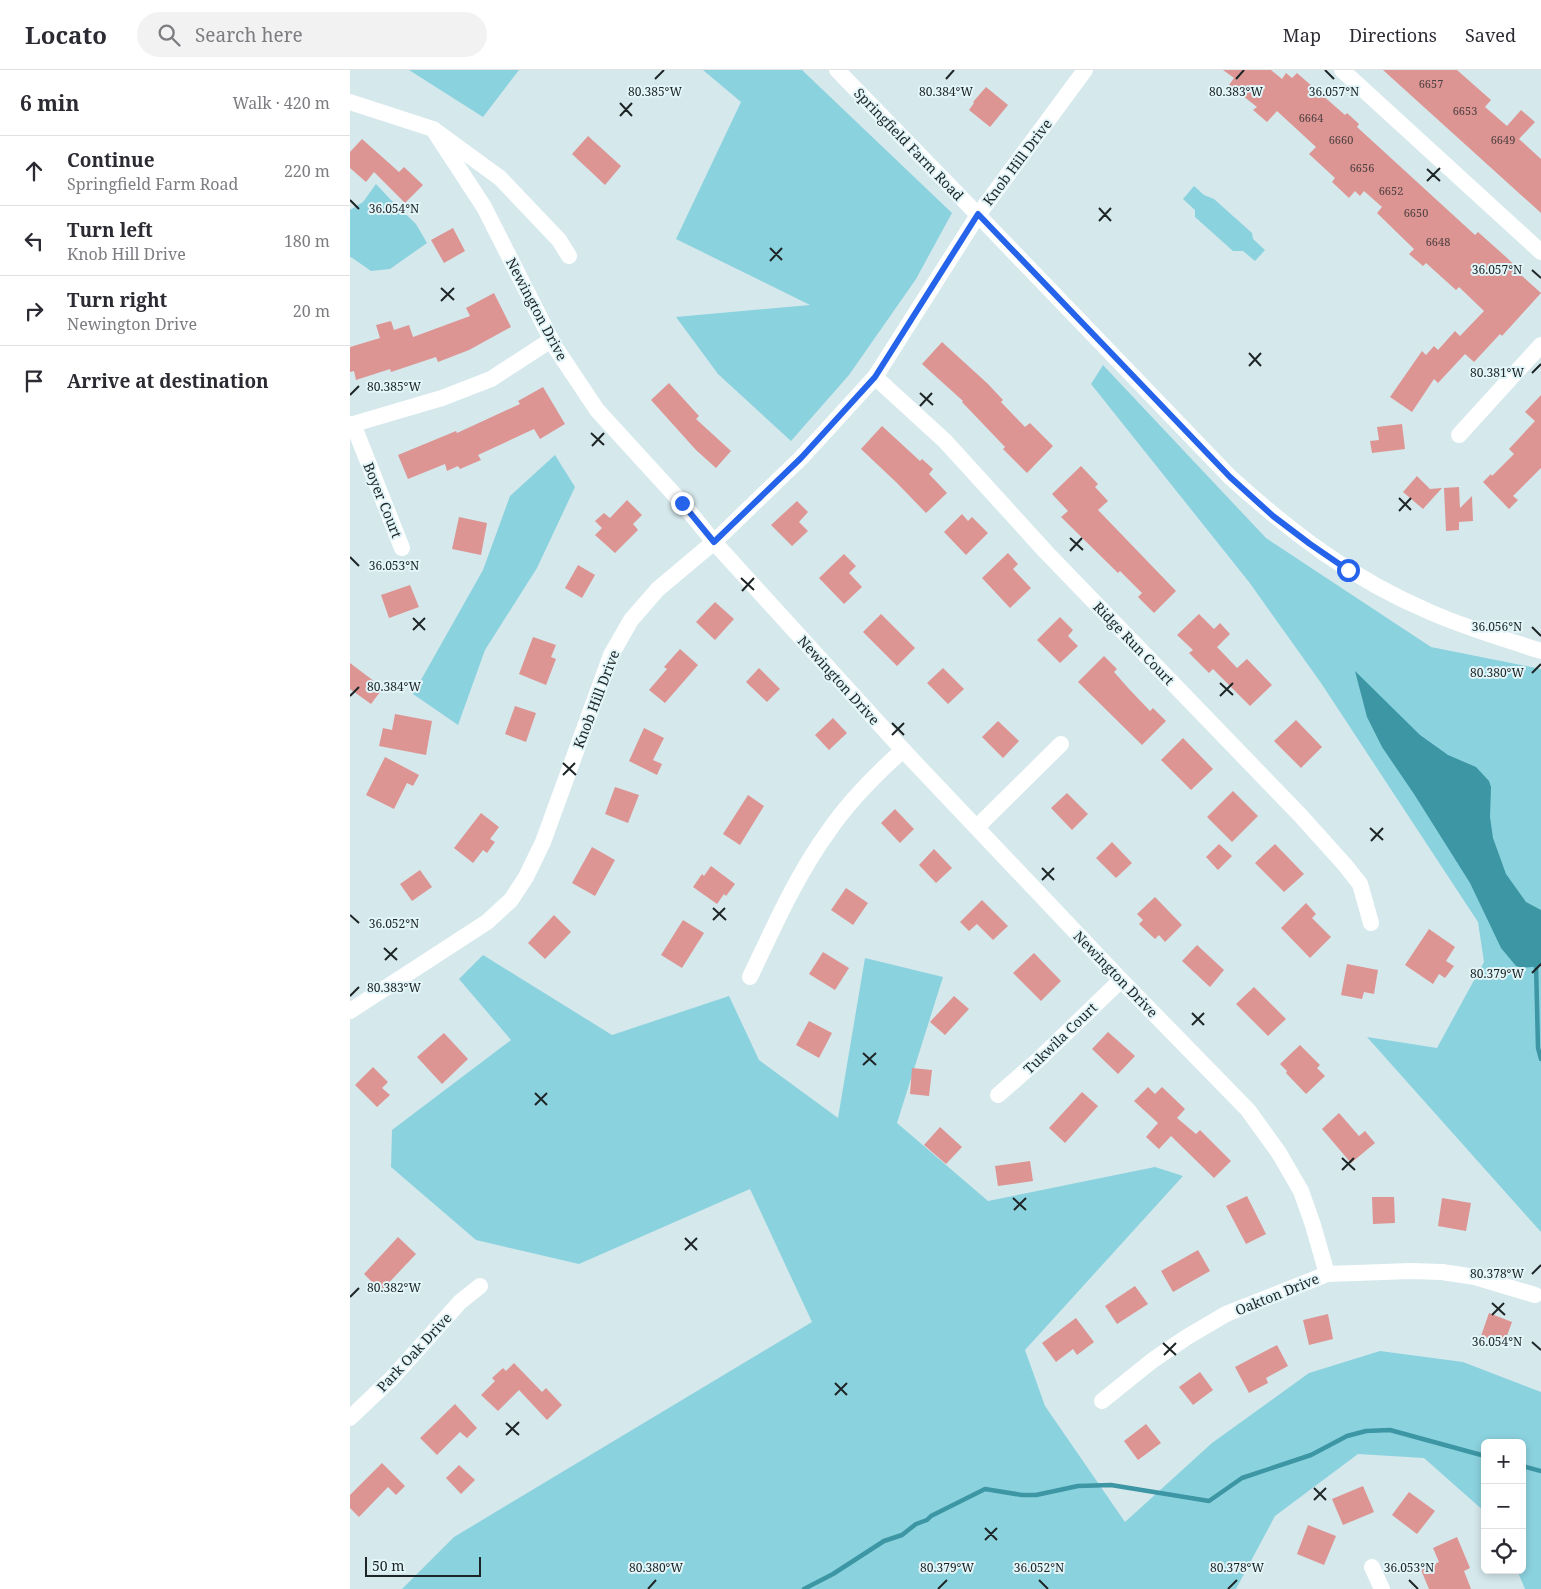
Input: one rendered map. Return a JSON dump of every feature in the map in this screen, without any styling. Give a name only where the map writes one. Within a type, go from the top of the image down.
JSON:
[{"type":"street","name":"Springfield Farm Road","points":[[836,70],[978,214],[1230,477],[1273,516],[1348,570],[1388,592],[1430,612],[1473,629],[1541,651]]},
{"type":"street","name":"Knob Hill Drive","points":[[350,1011],[487,922],[511,900],[526,877],[543,842],[611,655],[631,620],[658,589],[714,542],[801,458],[875,377],[978,214],[1085,70]]},
{"type":"street","points":[[1342,70],[1541,252]]},
{"type":"street","points":[[350,102],[433,129],[500,178],[559,240],[568,256]]},
{"type":"street","name":"Newington Drive","points":[[433,129],[484,207],[551,340],[597,410],[903,750],[1120,980],[1248,1110],[1279,1153],[1301,1190],[1327,1274]]},
{"type":"street","points":[[351,424],[442,398],[491,379],[551,340]]},
{"type":"street","points":[[1459,435],[1541,345]]},
{"type":"street","name":"Ridge Run Court","points":[[875,377],[945,441],[1046,552],[1293,808],[1345,865],[1360,884],[1371,923]]},
{"type":"street","name":"Boyer Court","points":[[351,424],[402,548]]},
{"type":"street","points":[[977,827],[1061,744]]},
{"type":"street","points":[[750,977],[786,901],[828,832],[873,777],[903,750]]},
{"type":"street","name":"Tukwila Court","points":[[998,1096],[1120,980]]},
{"type":"street","name":"Oakton Drive","points":[[1102,1401],[1167,1351],[1226,1314],[1327,1274],[1411,1271],[1442,1272],[1475,1277],[1536,1295]]},
{"type":"street","name":"Park Oak Drive","points":[[350,1418],[393,1377],[460,1302],[480,1286]]},
{"type":"street","points":[[1372,1567],[1382,1589]]},
{"type":"shaded area","points":[[409,70],[519,70],[483,117]]},
{"type":"shaded area","points":[[703,70],[802,70],[952,213],[916,279],[849,375],[791,441],[718,374],[676,317],[810,305],[676,239],[741,102]]},
{"type":"shaded area","points":[[376,184],[416,224],[427,243],[390,269],[371,271],[350,258],[350,210],[363,202]]},
{"type":"shaded area","points":[[1194,186],[1204,195],[1214,199],[1252,233],[1253,239],[1265,250],[1255,261],[1243,251],[1233,251],[1195,217],[1195,210],[1183,199]]},
{"type":"shaded area","points":[[1103,365],[1266,538],[1431,647],[1541,669],[1541,1232],[1367,1037],[1437,1048],[1484,962],[1478,922],[1321,683],[1249,582],[1091,384]]},
{"type":"shaded area","points":[[555,455],[575,487],[537,568],[485,650],[458,725],[413,694],[483,570],[510,496]]},
{"type":"shaded area","points":[[1355,671],[1420,735],[1448,755],[1476,767],[1489,781],[1491,787],[1490,817],[1493,838],[1506,874],[1526,902],[1541,910],[1541,966],[1522,968],[1516,966],[1501,948],[1470,883],[1382,747],[1367,717]]},
{"type":"shaded area","points":[[483,955],[612,1035],[729,996],[759,1060],[838,1118],[865,958],[943,977],[897,1123],[988,1201],[1155,1167],[1183,1176],[1025,1350],[1045,1406],[1125,1522],[1212,1443],[1309,1373],[1380,1351],[1463,1362],[1541,1392],[1541,1589],[1525,1589],[1519,1574],[1526,1574],[1526,1439],[1481,1439],[1481,1508],[1424,1458],[1358,1454],[1275,1516],[1236,1589],[402,1589],[454,1537],[812,1322],[750,1189],[579,1264],[476,1240],[391,1167],[392,1130],[511,1040],[459,979]]},
{"type":"building","points":[[1223,70],[1271,70],[1282,79],[1286,73],[1292,78],[1297,73],[1345,115],[1347,113],[1359,124],[1357,127],[1475,235],[1478,232],[1506,257],[1523,273],[1521,275],[1541,293],[1502,336],[1500,334],[1474,362],[1465,354],[1438,383],[1434,379],[1412,412],[1390,397],[1422,351],[1426,355],[1434,346],[1438,350],[1455,331],[1460,336],[1484,311],[1459,287],[1456,290],[1426,263],[1423,266],[1409,254],[1414,249],[1377,213],[1382,207],[1364,191],[1360,196],[1355,191],[1349,198],[1332,182],[1335,178],[1309,154],[1316,147],[1277,111],[1267,122],[1253,110],[1257,107],[1229,85],[1234,78]]},
{"type":"building","points":[[1383,70],[1457,70],[1491,100],[1485,107],[1507,126],[1521,110],[1535,122],[1519,139],[1541,159],[1541,213]]},
{"type":"building","points":[[986,87],[1008,105],[990,127],[969,110],[973,102]]},
{"type":"building","points":[[588,136],[621,166],[605,185],[572,154]]},
{"type":"building","points":[[362,139],[399,172],[404,167],[423,185],[405,203],[374,172],[366,182],[350,168],[350,152]]},
{"type":"building","points":[[453,228],[465,251],[444,263],[431,240]]},
{"type":"building","points":[[494,293],[511,327],[469,350],[438,362],[436,357],[391,372],[390,369],[356,380],[354,371],[350,372],[350,347],[380,338],[376,325],[391,321],[394,330],[409,325],[413,337],[470,316],[466,308]]},
{"type":"building","points":[[942,342],[988,384],[1003,400],[1001,402],[1025,427],[1030,423],[1053,446],[1027,473],[1003,449],[1005,447],[963,401],[922,364]]},
{"type":"building","points":[[669,383],[699,416],[696,419],[731,451],[716,468],[696,450],[651,400]]},
{"type":"building","points":[[543,387],[565,424],[540,439],[534,429],[478,455],[481,460],[460,469],[458,466],[447,471],[445,464],[408,479],[398,455],[456,431],[457,433],[520,404],[518,401]]},
{"type":"building","points":[[1541,395],[1541,468],[1513,496],[1518,500],[1509,509],[1483,482],[1491,474],[1492,476],[1514,454],[1509,449],[1535,421],[1525,412]]},
{"type":"building","points":[[1402,424],[1405,449],[1372,453],[1370,441],[1379,440],[1377,427]]},
{"type":"building","points":[[882,426],[920,461],[922,459],[933,469],[929,474],[947,493],[926,513],[861,449]]},
{"type":"building","points":[[1081,466],[1098,484],[1095,487],[1108,501],[1098,510],[1176,591],[1154,613],[1138,597],[1142,593],[1120,571],[1118,573],[1061,517],[1068,511],[1052,494]]},
{"type":"building","points":[[1417,476],[1430,489],[1442,488],[1423,509],[1403,492]]},
{"type":"building","points":[[1459,487],[1460,508],[1472,496],[1473,521],[1459,522],[1459,530],[1446,531],[1444,488]]},
{"type":"building","points":[[627,500],[642,515],[633,524],[638,530],[615,553],[595,535],[602,528],[595,521],[604,513],[610,518]]},
{"type":"building","points":[[797,501],[808,512],[799,522],[808,531],[792,546],[771,525]]},
{"type":"building","points":[[962,514],[968,521],[972,517],[988,533],[966,555],[944,532]]},
{"type":"building","points":[[459,517],[487,523],[481,555],[452,549]]},
{"type":"building","points":[[1008,553],[1018,564],[1013,569],[1031,588],[1010,608],[982,578]]},
{"type":"building","points":[[844,554],[856,566],[849,573],[862,587],[844,604],[819,578]]},
{"type":"building","points":[[578,565],[595,575],[582,598],[565,588]]},
{"type":"building","points":[[410,585],[419,607],[389,618],[381,595]]},
{"type":"building","points":[[715,602],[734,619],[715,640],[696,622]]},
{"type":"building","points":[[881,614],[915,648],[897,666],[863,632]]},
{"type":"building","points":[[1199,614],[1214,629],[1220,623],[1230,634],[1217,647],[1237,668],[1247,659],[1272,685],[1250,706],[1213,669],[1209,673],[1189,653],[1193,650],[1177,635]]},
{"type":"building","points":[[1060,617],[1073,630],[1068,636],[1078,646],[1060,663],[1037,640]]},
{"type":"building","points":[[533,637],[556,645],[551,657],[556,659],[546,685],[519,674]]},
{"type":"building","points":[[680,649],[698,665],[665,703],[649,690],[667,669],[664,667]]},
{"type":"building","points":[[1104,656],[1117,669],[1114,672],[1129,689],[1150,711],[1153,708],[1166,721],[1142,745],[1078,682]]},
{"type":"building","points":[[350,663],[383,688],[371,704],[350,689]]},
{"type":"building","points":[[759,668],[780,689],[767,702],[746,682]]},
{"type":"building","points":[[943,668],[964,689],[948,704],[927,683]]},
{"type":"building","points":[[515,706],[536,713],[526,742],[505,734]]},
{"type":"building","points":[[395,714],[432,721],[426,755],[379,746],[383,728],[392,730]]},
{"type":"building","points":[[833,718],[847,733],[829,750],[815,735]]},
{"type":"building","points":[[1296,720],[1322,747],[1301,768],[1274,741]]},
{"type":"building","points":[[998,721],[1019,741],[1003,758],[982,737]]},
{"type":"building","points":[[644,728],[664,738],[653,760],[662,764],[657,775],[629,761]]},
{"type":"building","points":[[1183,738],[1213,769],[1191,790],[1161,760]]},
{"type":"building","points":[[385,757],[419,775],[413,786],[407,783],[394,809],[366,795]]},
{"type":"building","points":[[615,787],[639,795],[628,823],[605,814]]},
{"type":"building","points":[[1233,791],[1258,816],[1232,842],[1207,817]]},
{"type":"building","points":[[1067,793],[1088,814],[1072,830],[1051,808]]},
{"type":"building","points":[[748,795],[764,806],[740,845],[723,834]]},
{"type":"building","points":[[895,809],[914,829],[900,843],[881,823]]},
{"type":"building","points":[[481,813],[499,827],[490,839],[495,842],[487,853],[483,850],[473,863],[454,848]]},
{"type":"building","points":[[1112,842],[1132,863],[1116,878],[1096,858]]},
{"type":"building","points":[[1219,844],[1232,856],[1218,870],[1206,857]]},
{"type":"building","points":[[1275,844],[1304,874],[1284,892],[1255,863]]},
{"type":"building","points":[[592,847],[615,860],[595,896],[572,883]]},
{"type":"building","points":[[934,849],[952,868],[936,883],[919,865]]},
{"type":"building","points":[[711,866],[735,884],[717,904],[693,887],[702,874],[704,876]]},
{"type":"building","points":[[420,870],[432,887],[412,901],[400,884]]},
{"type":"building","points":[[846,888],[868,903],[853,925],[831,910]]},
{"type":"building","points":[[1155,897],[1182,925],[1165,942],[1159,935],[1155,939],[1139,924],[1143,920],[1137,914]]},
{"type":"building","points":[[982,900],[1008,926],[993,940],[977,924],[969,931],[960,922]]},
{"type":"building","points":[[1306,903],[1316,914],[1312,918],[1331,937],[1310,958],[1281,928]]},
{"type":"building","points":[[554,915],[571,932],[545,959],[528,943]]},
{"type":"building","points":[[683,920],[704,933],[682,968],[661,955]]},
{"type":"building","points":[[1429,929],[1455,947],[1446,961],[1454,966],[1445,978],[1439,974],[1433,984],[1405,965]]},
{"type":"building","points":[[1197,945],[1224,970],[1210,987],[1182,961]]},
{"type":"building","points":[[823,952],[849,968],[835,990],[809,974]]},
{"type":"building","points":[[1034,953],[1061,981],[1041,1001],[1013,973]]},
{"type":"building","points":[[1347,964],[1378,970],[1374,994],[1364,992],[1362,999],[1341,995]]},
{"type":"building","points":[[1254,987],[1286,1019],[1268,1036],[1236,1004]]},
{"type":"building","points":[[954,996],[969,1009],[945,1035],[930,1022]]},
{"type":"building","points":[[809,1021],[832,1033],[819,1058],[796,1045]]},
{"type":"building","points":[[1108,1032],[1135,1056],[1118,1074],[1092,1049]]},
{"type":"building","points":[[444,1033],[468,1059],[442,1084],[417,1057]]},
{"type":"building","points":[[1300,1045],[1320,1065],[1317,1068],[1325,1076],[1306,1094],[1280,1064]]},
{"type":"building","points":[[373,1067],[388,1082],[382,1088],[390,1095],[377,1107],[355,1085]]},
{"type":"building","points":[[912,1068],[932,1070],[929,1096],[910,1094]]},
{"type":"building","points":[[1148,1087],[1155,1094],[1162,1087],[1185,1109],[1177,1118],[1196,1134],[1200,1130],[1231,1161],[1214,1178],[1171,1136],[1159,1149],[1146,1137],[1158,1123],[1134,1101]]},
{"type":"building","points":[[1082,1092],[1098,1106],[1065,1143],[1049,1128]]},
{"type":"building","points":[[1339,1113],[1359,1136],[1365,1131],[1375,1143],[1351,1163],[1322,1129]]},
{"type":"building","points":[[940,1127],[962,1147],[946,1164],[924,1145]]},
{"type":"building","points":[[1030,1161],[1033,1181],[998,1186],[995,1166]]},
{"type":"building","points":[[1247,1196],[1266,1234],[1246,1244],[1226,1206]]},
{"type":"building","points":[[1372,1197],[1394,1197],[1395,1223],[1373,1224]]},
{"type":"building","points":[[1442,1198],[1471,1203],[1466,1231],[1438,1226]]},
{"type":"building","points":[[398,1237],[416,1254],[381,1291],[364,1274]]},
{"type":"building","points":[[1198,1250],[1210,1271],[1173,1292],[1161,1271]]},
{"type":"building","points":[[1135,1286],[1148,1304],[1117,1324],[1105,1306]]},
{"type":"building","points":[[1489,1313],[1512,1322],[1504,1344],[1481,1336]]},
{"type":"building","points":[[1328,1314],[1333,1339],[1309,1345],[1303,1320]]},
{"type":"building","points":[[1076,1318],[1094,1342],[1077,1355],[1073,1349],[1056,1362],[1042,1343]]},
{"type":"building","points":[[1277,1345],[1288,1366],[1266,1378],[1268,1383],[1249,1393],[1235,1367]]},
{"type":"building","points":[[514,1363],[542,1392],[546,1388],[562,1405],[547,1420],[519,1390],[498,1411],[481,1395],[495,1381],[492,1378],[503,1368],[506,1371]]},
{"type":"building","points":[[1200,1372],[1213,1390],[1193,1405],[1179,1387]]},
{"type":"building","points":[[455,1404],[477,1428],[467,1438],[460,1432],[437,1455],[420,1438]]},
{"type":"building","points":[[1146,1424],[1161,1443],[1138,1460],[1124,1441]]},
{"type":"building","points":[[382,1463],[405,1486],[396,1495],[388,1487],[359,1517],[350,1508],[350,1495]]},
{"type":"building","points":[[459,1465],[475,1480],[461,1494],[446,1478]]},
{"type":"building","points":[[1363,1486],[1374,1512],[1343,1525],[1332,1499]]},
{"type":"building","points":[[1409,1492],[1435,1511],[1417,1534],[1392,1515]]},
{"type":"building","points":[[1308,1525],[1336,1536],[1324,1565],[1297,1554]]},
{"type":"building","points":[[1457,1537],[1470,1568],[1464,1571],[1471,1589],[1429,1589],[1421,1570],[1439,1562],[1433,1548]]},
{"type":"waterway","points":[[1536,963],[1538,1048],[1541,1059]]},
{"type":"waterway","points":[[804,1589],[833,1574],[884,1541],[902,1535],[916,1524],[985,1489],[1022,1495],[1036,1495],[1078,1486],[1111,1485],[1209,1501],[1242,1478],[1311,1455],[1347,1436],[1366,1431],[1390,1430],[1481,1455]]},
{"type":"waterway","points":[[1526,1467],[1541,1471]]},
{"type":"route","points":[[682,503],[714,542],[801,458],[875,377],[902,338],[978,214],[1230,477],[1273,516],[1348,570]]}]
